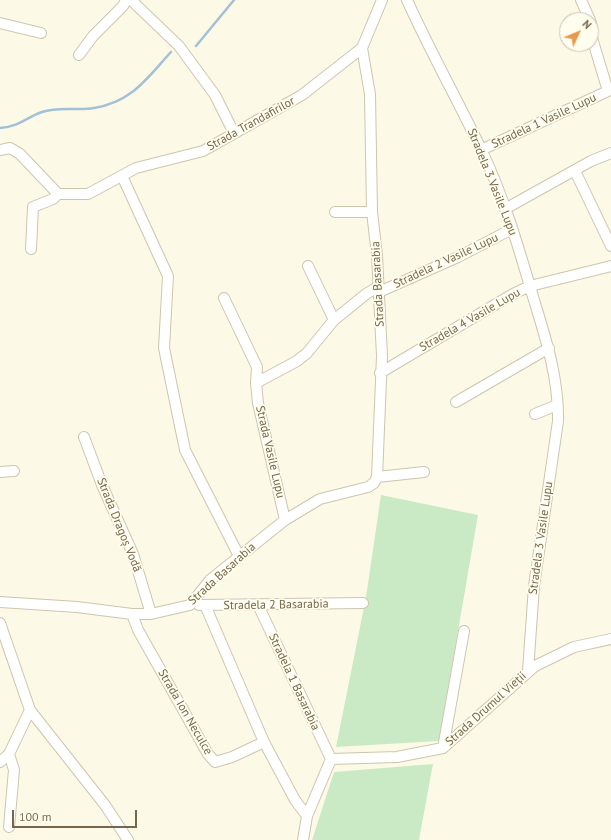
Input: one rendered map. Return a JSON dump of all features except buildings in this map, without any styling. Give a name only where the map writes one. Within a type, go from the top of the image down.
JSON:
[{"type":"street","points":[[79,54],[93,36],[123,6],[126,0]]},
{"type":"street","points":[[131,0],[179,46],[215,95],[234,133]]},
{"type":"street","points":[[362,48],[382,0]]},
{"type":"street","name":"Stradela 3 Vasile Lupu","points":[[407,0],[481,150],[512,229],[549,348],[558,405],[558,421],[534,586],[528,671]]},
{"type":"street","points":[[581,0],[586,12]]},
{"type":"street","points":[[0,23],[41,33]]},
{"type":"street","name":"Strada Trandafirilor","points":[[31,249],[33,206],[53,199],[58,194],[88,194],[136,168],[203,151],[302,95],[362,48]]},
{"type":"street","name":"Strada Basarabia","points":[[0,602],[77,607],[132,614],[151,614],[190,605],[210,580],[285,520],[320,499],[368,487],[374,483],[376,477],[382,356],[379,289],[372,212],[370,94],[362,48]]},
{"type":"street","name":"Stradela 1 Vasile Lupu","points":[[481,150],[608,91],[596,52]]},
{"type":"street","points":[[0,150],[10,148],[20,154],[58,194]]},
{"type":"street","points":[[505,209],[574,171],[611,153]]},
{"type":"street","points":[[574,171],[611,246]]},
{"type":"street","points":[[122,176],[168,276],[164,348],[185,450],[239,556]]},
{"type":"street","points":[[335,212],[372,212]]},
{"type":"street","name":"Stradela 2 Vasile Lupu","points":[[379,289],[458,257],[512,229]]},
{"type":"street","points":[[308,266],[334,320]]},
{"type":"street","name":"Stradela 4 Vasile Lupu","points":[[380,373],[513,294],[530,286],[611,266]]},
{"type":"street","points":[[256,383],[307,353],[334,320],[366,294],[379,289]]},
{"type":"street","name":"Strada Vasile Lupu","points":[[224,298],[257,367],[256,383],[258,403],[285,520]]},
{"type":"street","points":[[456,402],[549,348]]},
{"type":"street","points":[[535,414],[558,405]]},
{"type":"street","name":"Strada Dragoș Vodă","points":[[84,437],[102,485],[133,554],[151,614]]},
{"type":"street","points":[[0,472],[14,472]]},
{"type":"street","points":[[376,477],[424,472]]},
{"type":"street","name":"Stradela 2 Basarabia","points":[[190,605],[258,606],[363,603]]},
{"type":"street","points":[[205,605],[264,742],[295,800],[307,816]]},
{"type":"street","name":"Stradela 1 Basarabia","points":[[258,606],[331,759]]},
{"type":"street","name":"Strada Ion Neculce","points":[[132,614],[138,630],[208,754],[215,762],[232,757],[264,742]]},
{"type":"street","points":[[0,623],[30,710],[105,805],[128,840]]},
{"type":"street","points":[[443,748],[464,630]]},
{"type":"street","name":"Strada Drumul Vieții","points":[[331,759],[397,756],[443,748],[535,666],[574,647],[611,639]]},
{"type":"street","points":[[0,762],[9,754],[30,710]]},
{"type":"street","points":[[9,754],[14,770],[9,827]]},
{"type":"street","points":[[303,840],[307,816],[331,759]]},
{"type":"green space","points":[[381,495],[478,515],[439,741],[336,747],[366,597]]},
{"type":"green space","points":[[433,764],[419,840],[312,840],[334,772]]},
{"type":"waterway","points":[[196,46],[234,0]]},
{"type":"waterway","points":[[0,128],[13,126],[36,114],[48,110],[94,108],[119,100],[138,88],[171,52]]}]
